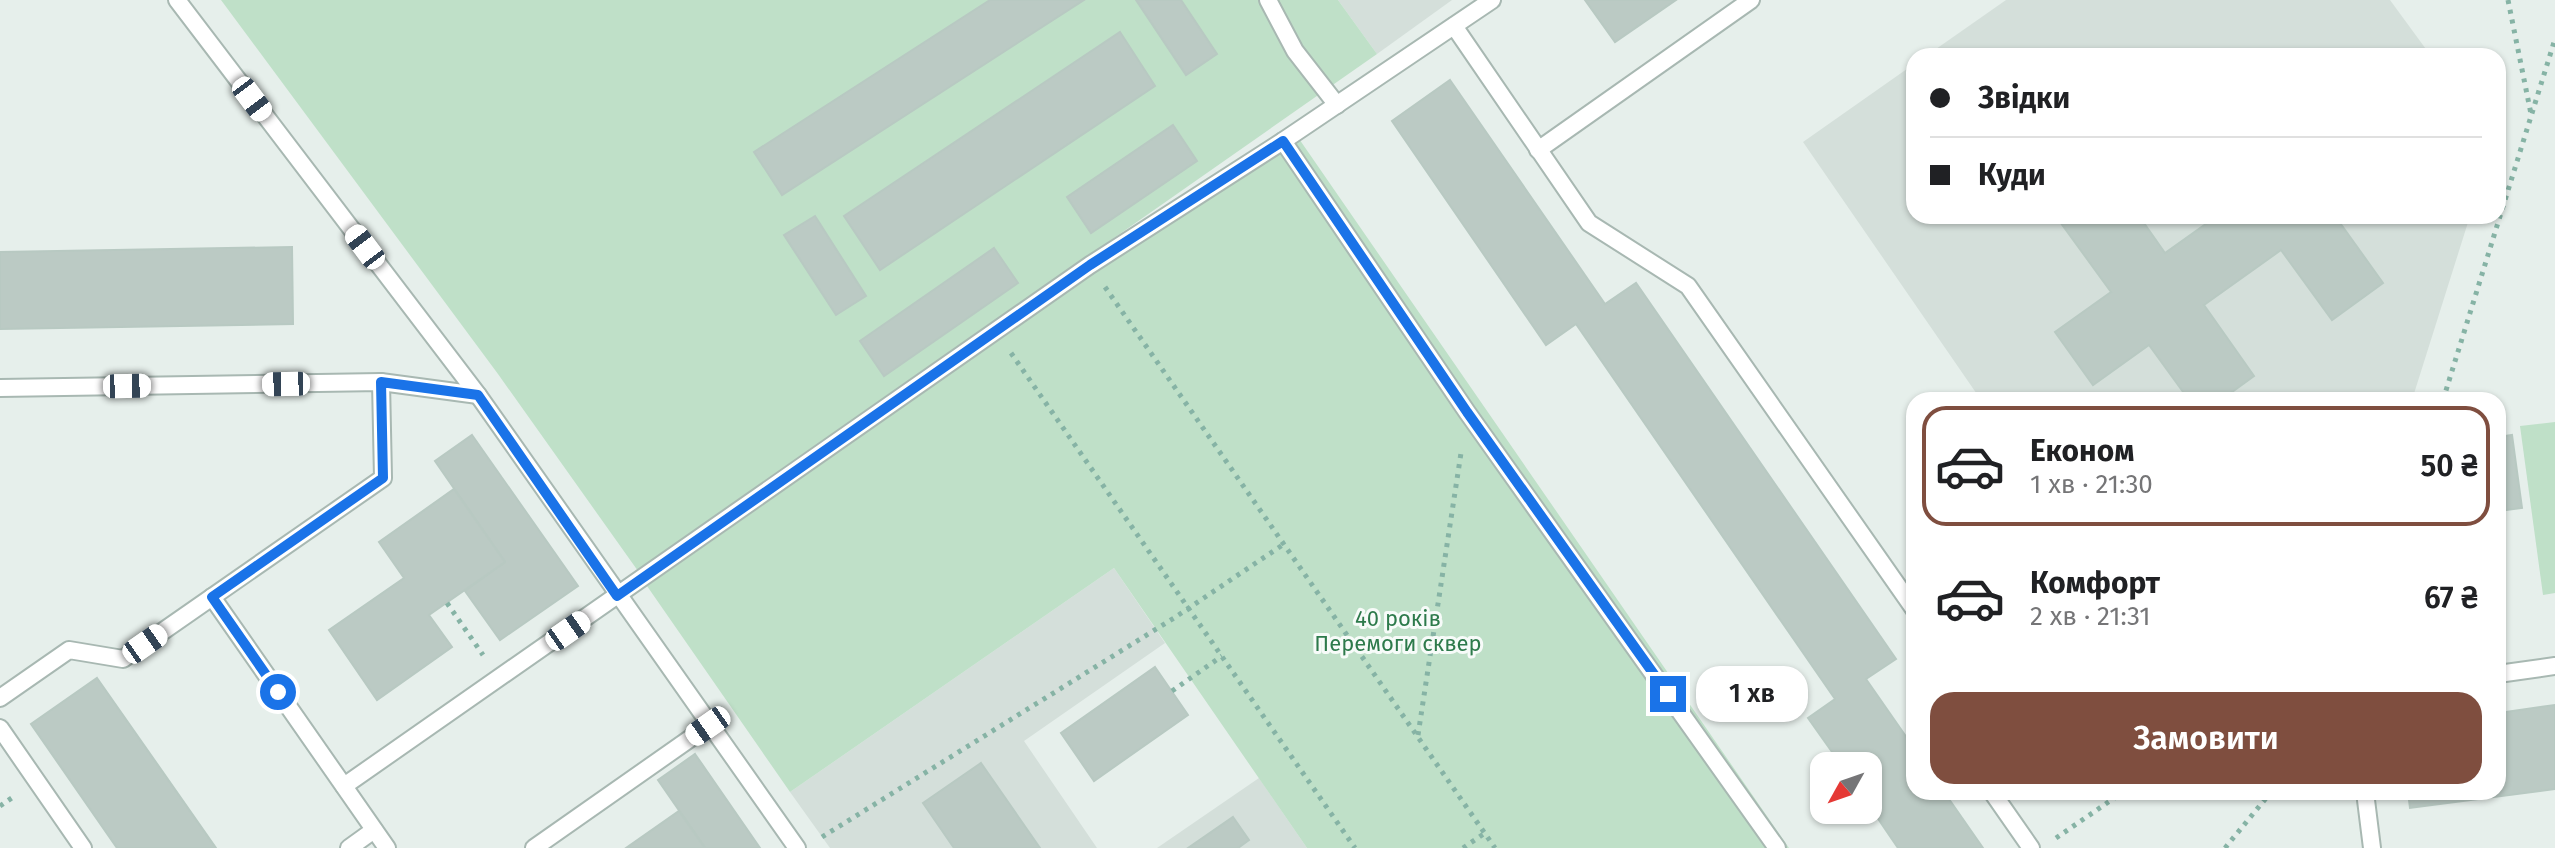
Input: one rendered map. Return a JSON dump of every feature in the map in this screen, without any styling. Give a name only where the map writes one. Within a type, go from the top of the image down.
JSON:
[{"type":"lane","points":[[177,0],[478,395],[708,726],[797,848]]},
{"type":"lane","points":[[1268,0],[1295,51],[1337,105]]},
{"type":"lane","points":[[344,786],[1090,265],[1283,141],[1492,0]]},
{"type":"lane","points":[[1538,150],[1751,0]]},
{"type":"lane","points":[[1454,26],[1589,223],[1688,286],[1906,598]]},
{"type":"lane","points":[[1283,141],[1467,412],[1777,848]]},
{"type":"lane","points":[[0,388],[381,382],[478,395]]},
{"type":"lane","points":[[0,698],[69,650],[123,659],[383,478],[381,382]]},
{"type":"lane","points":[[212,597],[387,848]]},
{"type":"lane","points":[[2506,673],[2555,666]]},
{"type":"lane","points":[[534,848],[708,726]]},
{"type":"lane","points":[[0,728],[83,848]]},
{"type":"lane","points":[[1998,800],[2031,848]]},
{"type":"lane","points":[[2366,800],[2372,848]]},
{"type":"lane","points":[[349,848],[374,830]]},
{"type":"path","points":[[2508,0],[2531,115]]},
{"type":"path","points":[[2506,196],[2555,39]]},
{"type":"path","points":[[2445,392],[2497,224]]},
{"type":"path","points":[[1090,265],[1495,848]]},
{"type":"path","points":[[1005,344],[1354,847]]},
{"type":"path","points":[[1418,736],[1467,412]]},
{"type":"path","points":[[817,840],[1189,608],[1284,544]]},
{"type":"path","points":[[447,603],[500,678]]},
{"type":"path","points":[[1172,691],[1222,656]]},
{"type":"path","points":[[2054,840],[2112,800]]},
{"type":"path","points":[[2225,848],[2264,800]]},
{"type":"path","points":[[1463,848],[1485,833]]},
{"type":"shaded area","points":[[1338,0],[1452,0],[1377,54]]},
{"type":"shaded area","points":[[2006,0],[2390,0],[2425,48],[1937,48]]},
{"type":"shaded area","points":[[1906,70],[1906,224],[2467,224],[2415,392],[1975,392],[1803,142]]},
{"type":"shaded area","points":[[1114,568],[1165,643],[1024,741],[1097,848],[830,848],[790,792]]},
{"type":"shaded area","points":[[1259,778],[1307,848],[1157,848]]},
{"type":"green space","points":[[221,0],[1338,0],[1377,54],[638,571],[498,374]]},
{"type":"green space","name":"40 років Перемоги сквер","points":[[1295,133],[1789,848],[1307,848],[1114,568],[790,792],[647,586]]},
{"type":"green space","points":[[2555,422],[2555,593],[2543,595],[2520,426]]},
{"type":"building","points":[[990,0],[1084,0],[782,195],[754,152]]},
{"type":"building","points":[[1136,0],[1181,0],[1217,54],[1186,75]]},
{"type":"building","points":[[1585,0],[1676,0],[1615,42]]},
{"type":"building","points":[[1120,32],[1155,86],[880,270],[844,216]]},
{"type":"building","points":[[1450,80],[1605,304],[1636,283],[1896,659],[1866,679],[1906,736],[1906,800],[1950,800],[1983,848],[1898,848],[1882,824],[1882,752],[1832,752],[1808,718],[1835,699],[1576,324],[1546,345],[1392,121]]},
{"type":"building","points":[[1173,125],[1197,161],[1091,233],[1067,197]]},
{"type":"building","points":[[815,216],[866,296],[836,315],[784,235]]},
{"type":"building","points":[[2062,224],[2145,224],[2165,253],[2206,224],[2341,224],[2383,283],[2332,320],[2281,250],[2204,305],[2254,376],[2232,392],[2183,392],[2149,345],[2093,385],[2055,332],[2111,292]]},
{"type":"building","points":[[292,247],[293,324],[0,329],[0,252]]},
{"type":"building","points":[[994,248],[1018,283],[884,376],[860,341]]},
{"type":"building","points":[[472,435],[578,586],[500,640],[465,591],[505,562],[435,461]]},
{"type":"building","points":[[2512,435],[2522,508],[2506,510],[2506,436]]},
{"type":"building","points":[[454,489],[505,562],[429,615],[452,647],[377,700],[329,630],[404,578],[379,542]]},
{"type":"building","points":[[1155,667],[1188,715],[1094,781],[1061,733]]},
{"type":"building","points":[[97,678],[216,848],[117,848],[31,724]]},
{"type":"building","points":[[2555,705],[2555,789],[2506,795],[2506,712]]},
{"type":"building","points":[[695,754],[760,848],[705,848],[658,780]]},
{"type":"building","points":[[981,763],[1040,848],[954,848],[923,803]]},
{"type":"building","points":[[2409,800],[2471,800],[2410,808]]},
{"type":"building","points":[[679,811],[705,848],[626,848]]},
{"type":"building","points":[[1233,817],[1249,840],[1238,848],[1188,848]]},
{"type":"route","points":[[278,692],[212,597],[383,478],[381,382],[478,395],[617,596],[1090,265],[1283,141],[1467,412],[1668,694]]}]
